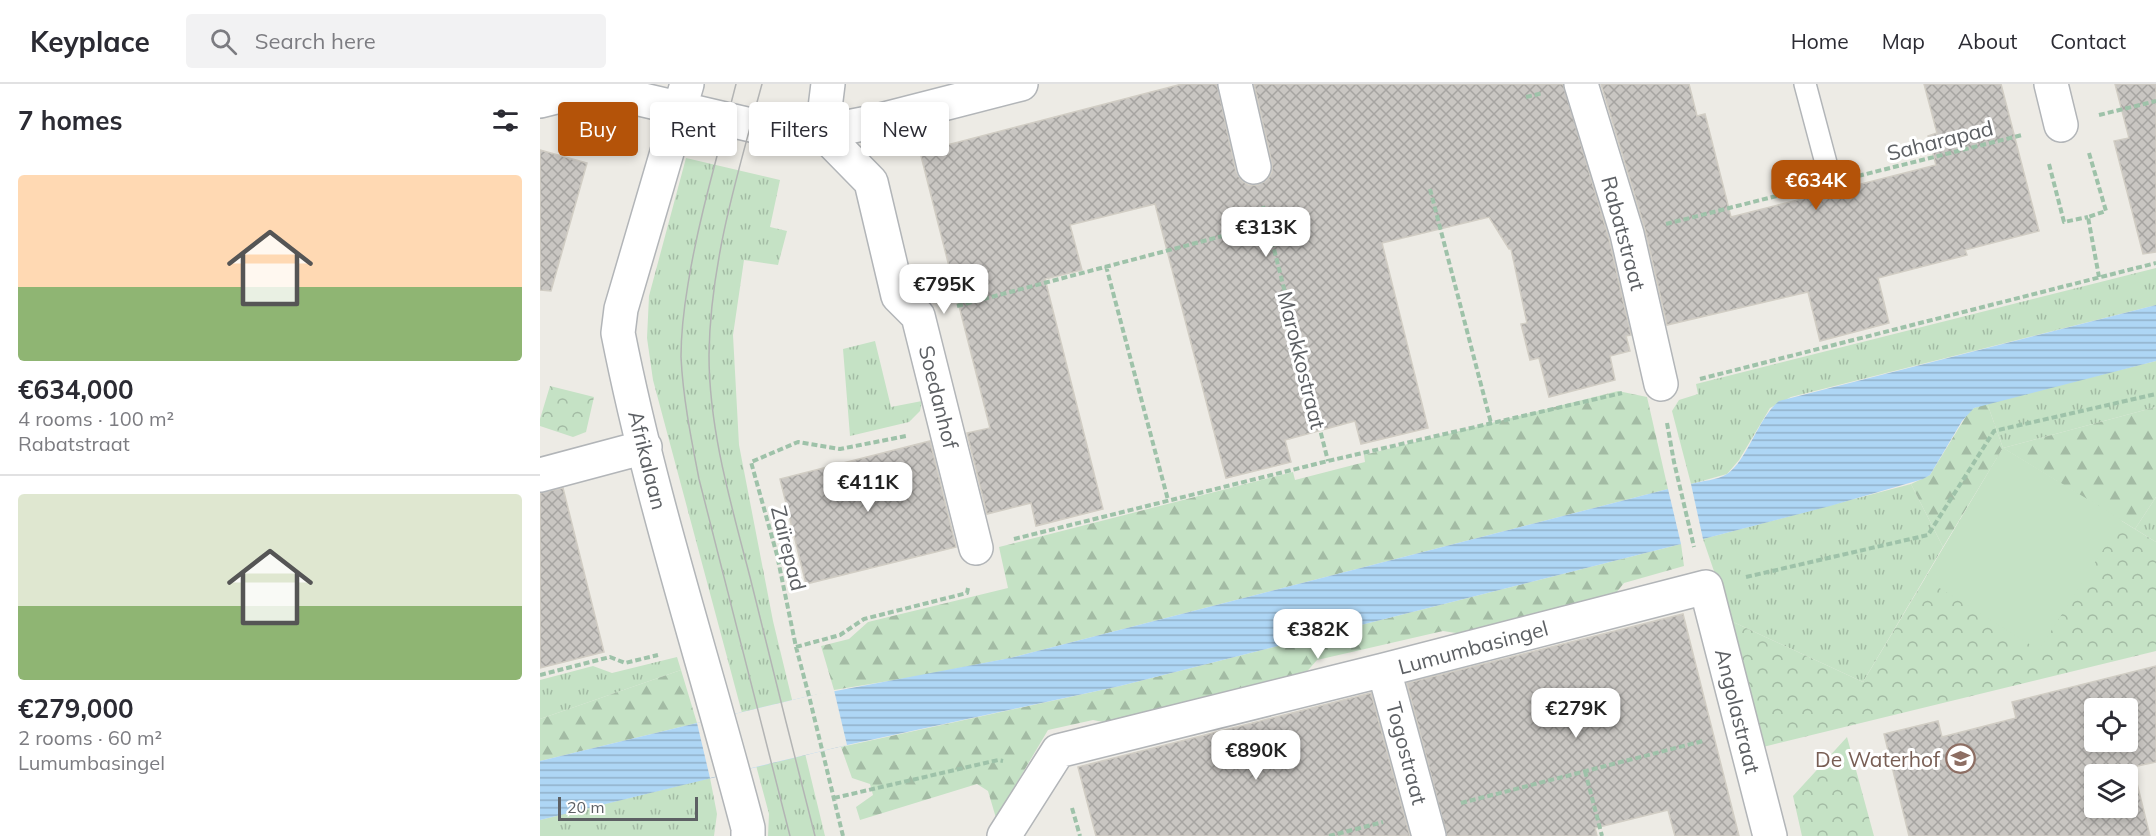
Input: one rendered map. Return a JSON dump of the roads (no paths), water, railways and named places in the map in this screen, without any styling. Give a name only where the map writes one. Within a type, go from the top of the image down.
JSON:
[{"type":"street","points":[[826,102],[828,84]]},
{"type":"street","points":[[849,127],[1022,84]]},
{"type":"street","points":[[1235,84],[1254,166]]},
{"type":"street","name":"Rabatstraat","points":[[1581,84],[1627,234],[1661,384]]},
{"type":"street","points":[[2051,84],[2064,137]]},
{"type":"street","points":[[540,100],[592,88],[684,96],[749,124]]},
{"type":"street","name":"Afrikalaan","points":[[684,96],[621,309],[618,333],[696,645],[734,772],[748,836]]},
{"type":"street","name":"Soedanhof","points":[[845,156],[870,182],[898,296],[918,316],[976,548]]},
{"type":"street","points":[[540,475],[645,447]]},
{"type":"street","name":"Lumumbasingel","points":[[1004,836],[1058,751],[1706,587]]},
{"type":"street","name":"Angolastraat","points":[[1706,587],[1770,836]]},
{"type":"street","name":"Togostraat","points":[[1384,670],[1426,824]]},
{"type":"lane","points":[[1805,84],[1826,163]]},
{"type":"water","points":[[2156,305],[2156,361],[1974,408],[1962,421],[1930,475],[1923,479],[1703,539],[1691,484],[1719,478],[1734,468],[1765,418],[1779,401]]},
{"type":"water","points":[[1668,489],[1681,544],[1120,686],[847,745],[540,820],[540,761],[809,696],[1010,658]]},
{"type":"tram line","points":[[736,84],[693,259],[683,321],[682,372],[699,479],[790,836]]},
{"type":"tram line","points":[[762,84],[735,184],[714,286],[709,355],[710,383],[717,439],[729,494],[815,836]]},
{"type":"place","name":"De Waterhof","points":[[1961,759]]}]
